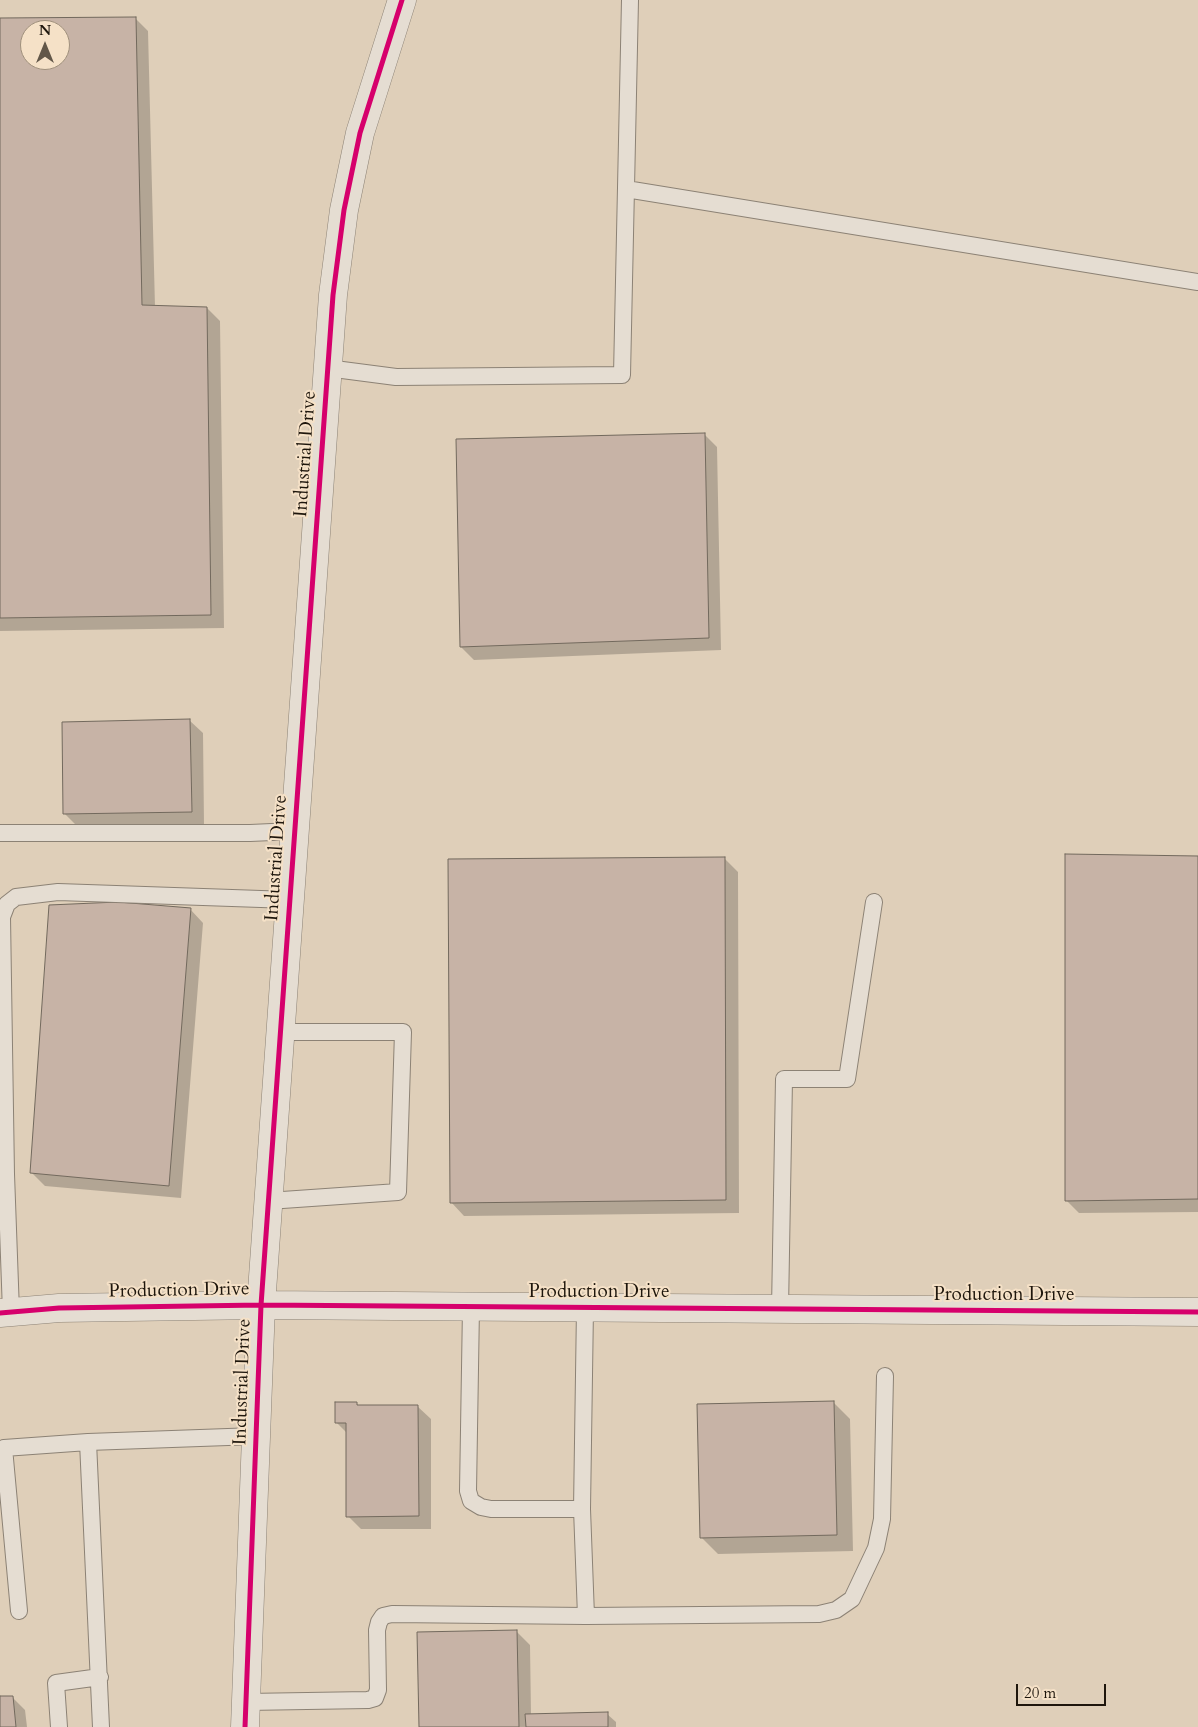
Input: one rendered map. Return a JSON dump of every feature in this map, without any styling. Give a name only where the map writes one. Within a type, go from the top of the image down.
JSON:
[{"type":"street","name":"Industrial Drive","points":[[245,1714],[261,1305],[333,295],[344,210],[360,133],[402,0]]},
{"type":"street","name":"Production Drive","points":[[5,1312],[58,1308],[261,1305],[1198,1312]]},
{"type":"lane","points":[[328,368],[396,377],[622,375],[630,0]]},
{"type":"lane","points":[[626,189],[1198,282]]},
{"type":"lane","points":[[0,833],[250,833],[294,831]]},
{"type":"lane","points":[[5,1312],[6,1164],[2,917],[7,904],[16,897],[58,892],[290,900]]},
{"type":"lane","points":[[780,1309],[784,1079],[847,1079],[874,902]]},
{"type":"lane","points":[[268,1201],[398,1192],[403,1032],[280,1032]]},
{"type":"lane","points":[[471,1306],[468,1491],[471,1501],[481,1507],[491,1509],[582,1509]]},
{"type":"lane","points":[[585,1308],[582,1509],[586,1616]]},
{"type":"lane","points":[[245,1714],[375,1698],[378,1690],[377,1630],[378,1622],[383,1616],[401,1614],[586,1616],[819,1614],[836,1610],[852,1599],[876,1548],[882,1519],[885,1376]]},
{"type":"lane","points":[[19,1611],[4,1448],[88,1442],[256,1436]]},
{"type":"lane","points":[[88,1442],[101,1727]]},
{"type":"lane","points":[[59,1727],[56,1683],[100,1677]]},
{"type":"building","points":[[136,17],[142,305],[207,307],[211,615],[0,618],[0,18]]},
{"type":"building","points":[[705,433],[709,638],[460,647],[456,439]]},
{"type":"building","points":[[190,719],[192,812],[63,814],[62,722]]},
{"type":"building","points":[[1065,854],[1198,856],[1198,1199],[1065,1201]]},
{"type":"building","points":[[725,857],[726,1200],[450,1203],[448,859]]},
{"type":"building","points":[[118,902],[191,908],[169,1186],[30,1173],[49,905]]},
{"type":"building","points":[[834,1401],[837,1535],[700,1538],[697,1404]]},
{"type":"building","points":[[335,1402],[357,1402],[357,1405],[418,1405],[419,1516],[346,1517],[346,1423],[335,1423]]},
{"type":"building","points":[[517,1630],[519,1727],[419,1727],[417,1632]]},
{"type":"building","points":[[0,1696],[13,1696],[16,1727],[0,1727]]},
{"type":"building","points":[[608,1712],[608,1727],[526,1727],[525,1714]]},
{"type":"cycle path","points":[[245,1727],[261,1305],[333,295],[344,210],[360,133],[402,0]]},
{"type":"cycle path","points":[[0,1313],[59,1308],[261,1305],[1198,1312]]}]
